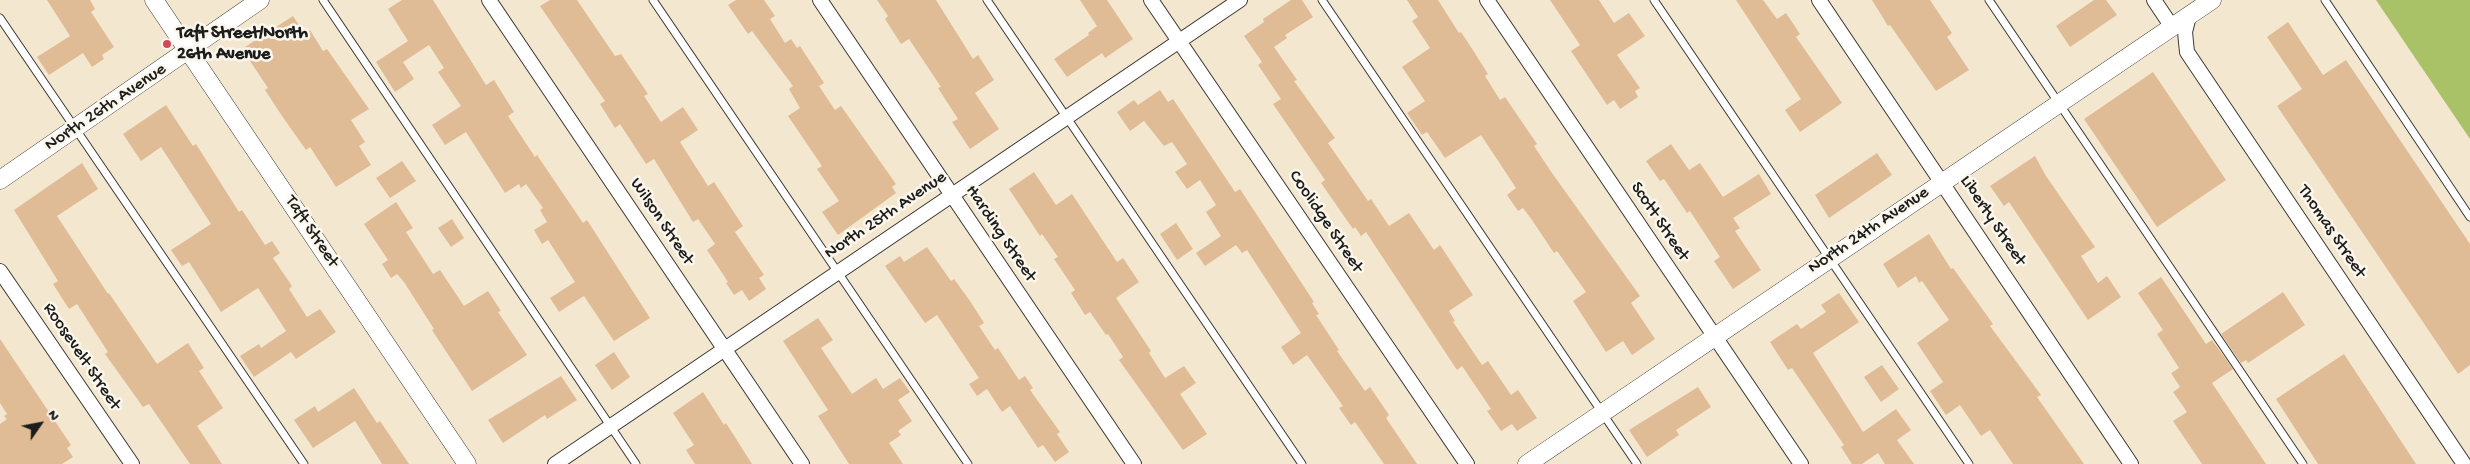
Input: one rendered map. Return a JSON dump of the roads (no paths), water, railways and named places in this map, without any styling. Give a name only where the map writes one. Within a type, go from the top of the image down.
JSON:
[{"type":"street","name":"Taft Street","points":[[154,0],[467,464]]},
{"type":"street","name":"North 26th Avenue","points":[[0,180],[260,0]]},
{"type":"street","name":"Wilson Street","points":[[489,0],[802,464]]},
{"type":"street","name":"Harding Street","points":[[820,0],[1134,464]]},
{"type":"street","name":"Coolidge Street","points":[[1151,0],[1467,464]]},
{"type":"street","name":"North 25th Avenue","points":[[555,464],[1240,0]]},
{"type":"street","name":"Scott Street","points":[[1487,0],[1800,464]]},
{"type":"street","name":"Liberty Street","points":[[1820,0],[2131,464]]},
{"type":"street","points":[[2154,0],[2172,27]]},
{"type":"street","name":"North 24th Avenue","points":[[1527,464],[2212,0]]},
{"type":"street","name":"Thomas Street","points":[[2189,16],[2185,32],[2187,52],[2464,464]]},
{"type":"street","name":"Roosevelt Street","points":[[0,271],[132,464]]},
{"type":"lane","points":[[323,0],[636,464]]},
{"type":"lane","points":[[653,0],[968,464]]},
{"type":"lane","points":[[987,0],[1302,464]]},
{"type":"lane","points":[[1322,0],[1637,464]]},
{"type":"lane","points":[[1654,0],[1969,464]]},
{"type":"lane","points":[[1989,0],[2303,464]]},
{"type":"lane","points":[[2325,0],[2470,217]]},
{"type":"lane","points":[[0,18],[304,464]]},
{"type":"place","name":"Taft Street/North 26th Avenue","points":[[167,44]]}]
